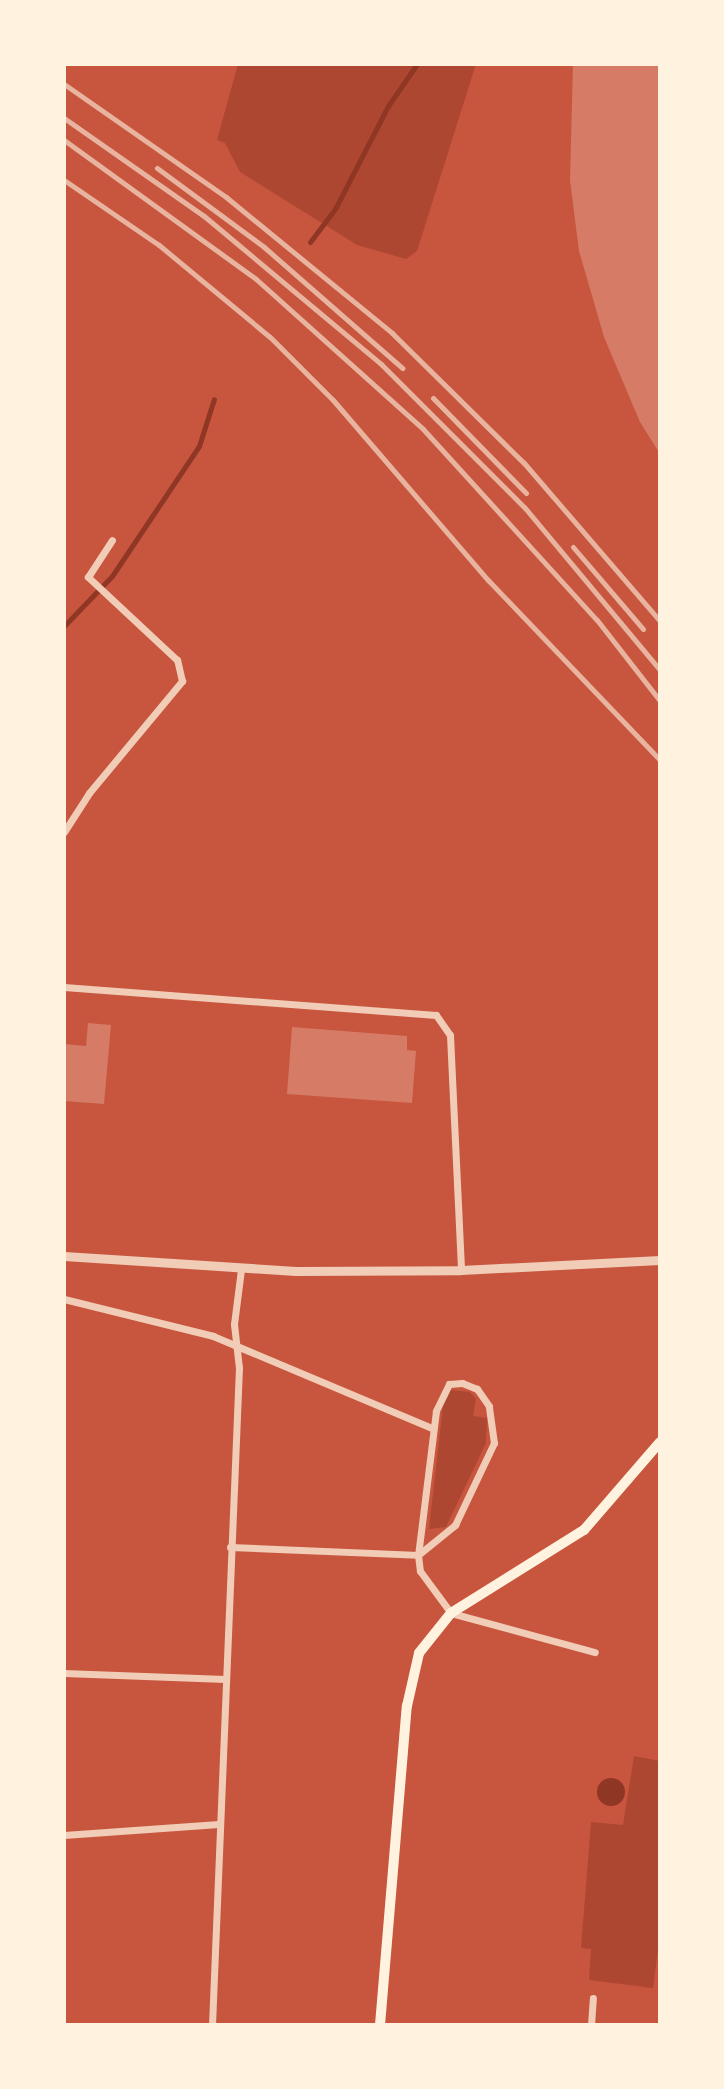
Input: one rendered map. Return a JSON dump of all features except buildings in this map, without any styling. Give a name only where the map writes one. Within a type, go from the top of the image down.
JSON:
[{"type":"main road","points":[[380,2025],[410,1689],[419,1653],[451,1613],[577,1536],[660,1442]]},
{"type":"street","points":[[64,832],[89,793],[182,681],[177,660],[88,577],[112,540]]},
{"type":"street","points":[[64,987],[436,1015],[450,1035],[461,1270]]},
{"type":"street","points":[[64,1256],[241,1269],[461,1270],[660,1260]]},
{"type":"street","points":[[212,2025],[237,1348],[234,1324],[241,1269]]},
{"type":"street","points":[[64,1299],[213,1336],[432,1428]]},
{"type":"street","points":[[230,1547],[418,1555],[455,1525],[494,1443],[489,1406],[477,1389],[462,1383],[445,1389],[432,1428],[418,1555],[431,1591],[451,1613],[595,1652]]},
{"type":"street","points":[[64,1673],[225,1679]]},
{"type":"street","points":[[64,1835],[219,1824]]},
{"type":"street","points":[[591,2025],[593,1998]]},
{"type":"shaded area","points":[[238,64],[476,64],[417,251],[406,259],[357,245],[240,172],[225,143],[217,140]]},
{"type":"shaded area","points":[[451,1390],[470,1392],[476,1399],[473,1416],[487,1418],[486,1443],[446,1527],[429,1529],[443,1406]]},
{"type":"shaded area","points":[[634,1756],[660,1761],[660,1933],[653,1988],[589,1980],[591,1949],[581,1948],[591,1822],[623,1825]]},
{"type":"shaded area","points":[[611,1778],[621,1782],[625,1792],[621,1802],[611,1806],[601,1802],[597,1792],[601,1782]]},
{"type":"waterway","points":[[310,242],[335,209],[388,106],[417,64]]},
{"type":"waterway","points":[[64,626],[112,576],[199,446],[214,399]]},
{"type":"railway","points":[[64,84],[226,197],[392,333],[524,463],[660,621]]},
{"type":"railway","points":[[64,118],[204,216],[381,364],[525,508],[660,670]]},
{"type":"railway","points":[[64,140],[256,279],[423,429],[597,620],[660,701]]},
{"type":"railway","points":[[157,168],[264,247],[402,368]]},
{"type":"railway","points":[[64,180],[159,245],[270,337],[333,400],[488,580],[660,760]]},
{"type":"railway","points":[[433,398],[526,493]]},
{"type":"railway","points":[[573,547],[643,629]]}]
